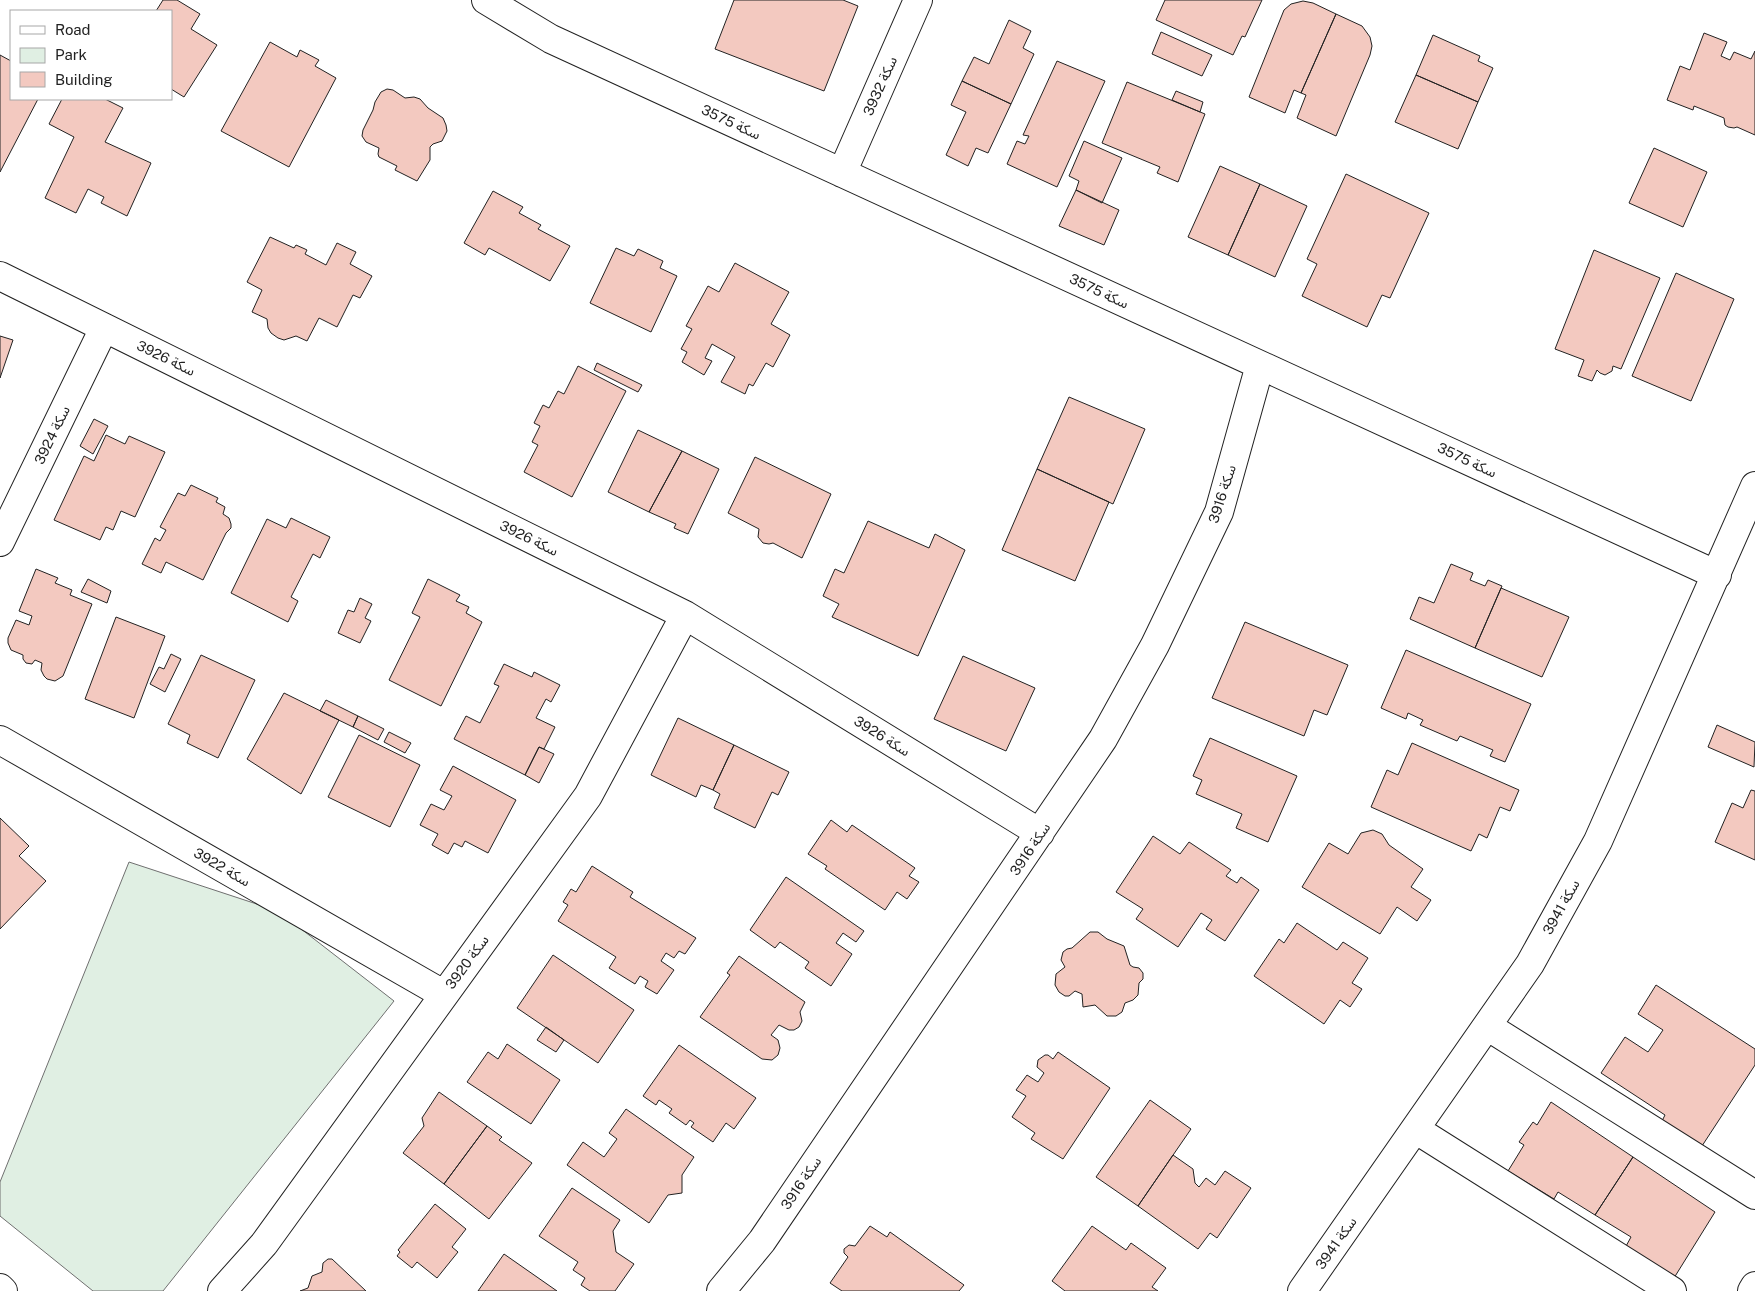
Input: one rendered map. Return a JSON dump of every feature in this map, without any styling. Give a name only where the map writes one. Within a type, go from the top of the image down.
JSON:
[{"type":"street","name":"سكة 3575","points":[[486,0],[551,39],[1717,575]]},
{"type":"street","name":"سكة 3932","points":[[842,173],[918,0]]},
{"type":"street","name":"سكة 3926","points":[[0,276],[685,615],[1040,833]]},
{"type":"street","name":"سكة 3924","points":[[0,542],[104,328]]},
{"type":"street","name":"سكة 3916","points":[[721,1291],[762,1241],[1103,739],[1150,654],[1219,512],[1260,365]]},
{"type":"street","name":"سكة 3941","points":[[1302,1291],[1530,964],[1598,841],[1755,486]]},
{"type":"street","name":"سكة 3920","points":[[222,1291],[264,1244],[588,796],[685,615]]},
{"type":"street","name":"سكة 3922","points":[[0,740],[443,994]]},
{"type":"street","points":[[1487,1026],[1755,1195]]},
{"type":"street","points":[[1415,1129],[1672,1291]]},
{"type":"street","points":[[1752,1291],[1755,1286]]},
{"type":"street","points":[[0,1288],[3,1291]]},
{"type":"green space","points":[[129,862],[278,911],[394,1001],[163,1291],[93,1291],[0,1216],[0,1182]]},
{"type":"building","points":[[163,0],[177,0],[200,14],[191,29],[217,45],[184,97],[172,90],[172,10],[157,10]]},
{"type":"building","points":[[734,0],[843,0],[858,6],[824,91],[715,49]]},
{"type":"building","points":[[1165,0],[1262,0],[1245,37],[1242,36],[1233,55],[1156,20]]},
{"type":"building","points":[[1303,1],[1313,3],[1336,14],[1301,93],[1294,90],[1285,113],[1249,97],[1284,10],[1291,4]]},
{"type":"building","points":[[1336,14],[1362,26],[1370,37],[1372,46],[1336,136],[1297,118],[1306,95],[1301,93]]},
{"type":"building","points":[[1009,20],[1031,31],[1023,48],[1034,54],[1011,104],[962,81],[974,57],[989,64]]},
{"type":"building","points":[[1161,32],[1212,55],[1202,76],[1152,54]]},
{"type":"building","points":[[1704,33],[1727,42],[1721,56],[1730,60],[1734,52],[1751,59],[1755,51],[1755,135],[1737,127],[1728,127],[1725,125],[1724,118],[1694,106],[1693,110],[1667,100],[1680,66],[1690,70]]},
{"type":"building","points":[[1433,35],[1480,56],[1478,61],[1493,68],[1478,102],[1416,75]]},
{"type":"building","points":[[270,42],[297,57],[300,50],[319,60],[315,66],[336,78],[289,167],[221,131]]},
{"type":"building","points":[[0,55],[10,60],[10,100],[37,100],[0,172]]},
{"type":"building","points":[[1057,61],[1105,81],[1057,187],[1007,164],[1017,141],[1025,144],[1029,136],[1023,135]]},
{"type":"building","points":[[1416,75],[1478,102],[1458,149],[1395,122]]},
{"type":"building","points":[[962,81],[1011,104],[988,153],[976,148],[968,166],[946,155],[966,112],[951,105]]},
{"type":"building","points":[[1127,82],[1205,114],[1178,182],[1157,173],[1160,167],[1102,143]]},
{"type":"building","points":[[387,89],[393,90],[405,98],[414,97],[420,99],[428,108],[443,118],[446,125],[447,131],[442,141],[430,147],[430,160],[417,181],[395,170],[397,166],[379,157],[379,148],[366,142],[362,136],[375,102],[381,92]]},
{"type":"building","points":[[1176,91],[1203,102],[1200,112],[1172,100]]},
{"type":"building","points":[[61,100],[107,100],[123,108],[105,142],[151,163],[127,216],[101,203],[104,197],[88,189],[76,213],[45,198],[74,137],[49,124]]},
{"type":"building","points":[[1084,141],[1122,158],[1102,203],[1076,190],[1079,181],[1069,176]]},
{"type":"building","points":[[1654,148],[1707,172],[1683,227],[1629,203]]},
{"type":"building","points":[[1220,166],[1260,184],[1228,255],[1188,237]]},
{"type":"building","points":[[1346,174],[1429,213],[1390,298],[1382,295],[1367,327],[1302,296],[1317,264],[1307,259]]},
{"type":"building","points":[[1260,184],[1307,206],[1275,277],[1228,255]]},
{"type":"building","points":[[1076,190],[1119,210],[1104,245],[1059,226]]},
{"type":"building","points":[[493,191],[523,207],[519,213],[541,225],[538,229],[570,246],[550,281],[489,248],[485,255],[464,243]]},
{"type":"building","points":[[270,237],[294,248],[296,245],[307,250],[305,254],[326,265],[337,243],[356,252],[350,264],[372,276],[360,298],[353,295],[337,327],[319,318],[307,341],[296,336],[284,340],[271,333],[268,328],[267,319],[252,312],[262,290],[247,282]]},
{"type":"building","points":[[616,248],[634,256],[638,249],[663,261],[660,268],[677,276],[651,332],[590,303]]},
{"type":"building","points":[[1594,250],[1660,278],[1621,369],[1613,366],[1612,371],[1605,375],[1597,370],[1592,381],[1578,376],[1584,360],[1555,349]]},
{"type":"building","points":[[735,263],[789,292],[771,324],[790,335],[773,367],[766,363],[753,386],[749,384],[745,394],[721,382],[735,357],[712,344],[705,358],[712,361],[704,375],[682,362],[687,352],[681,349],[692,329],[686,326],[708,286],[719,292]]},
{"type":"building","points":[[1676,273],[1734,299],[1691,401],[1632,376]]},
{"type":"building","points":[[0,336],[13,340],[0,378]]},
{"type":"building","points":[[597,363],[642,385],[638,392],[594,370]]},
{"type":"building","points":[[578,366],[626,391],[572,497],[524,472],[538,445],[532,442],[540,426],[534,423],[543,405],[549,408],[558,391],[564,394]]},
{"type":"building","points":[[1069,397],[1145,429],[1113,504],[1037,469]]},
{"type":"building","points":[[94,419],[108,426],[93,454],[80,446]]},
{"type":"building","points":[[638,430],[682,451],[649,512],[608,492]]},
{"type":"building","points":[[106,435],[125,444],[129,436],[165,452],[135,517],[121,511],[113,530],[106,527],[100,540],[54,520],[84,456],[94,461]]},
{"type":"building","points":[[682,451],[719,469],[688,534],[674,528],[676,524],[649,512]]},
{"type":"building","points":[[755,457],[831,494],[802,558],[773,543],[763,543],[758,537],[759,529],[728,513]]},
{"type":"building","points":[[1037,469],[1109,502],[1075,581],[1002,550]]},
{"type":"building","points":[[191,485],[218,498],[216,502],[225,507],[223,514],[229,518],[231,524],[231,528],[226,533],[203,580],[166,562],[161,573],[142,564],[155,538],[160,541],[166,530],[160,527],[178,493],[185,496]]},
{"type":"building","points":[[291,518],[330,537],[320,558],[313,554],[291,597],[298,601],[288,622],[231,593],[267,519],[286,528]]},
{"type":"building","points":[[868,521],[929,548],[935,534],[965,550],[918,656],[832,617],[839,604],[823,596],[835,569],[844,573]]},
{"type":"building","points":[[1451,564],[1473,573],[1470,580],[1485,586],[1488,580],[1502,586],[1475,648],[1410,619],[1419,597],[1434,603]]},
{"type":"building","points":[[36,569],[58,578],[55,583],[72,590],[70,595],[92,604],[63,676],[55,681],[44,676],[41,670],[42,663],[35,660],[32,664],[26,663],[23,655],[11,650],[8,643],[8,638],[16,620],[29,625],[32,616],[19,611]]},
{"type":"building","points":[[88,579],[111,591],[107,603],[81,592]]},
{"type":"building","points":[[428,579],[460,595],[456,601],[469,607],[466,613],[482,622],[441,706],[389,680],[420,617],[412,613]]},
{"type":"building","points":[[1501,588],[1569,617],[1542,677],[1475,648]]},
{"type":"building","points":[[360,598],[372,604],[365,618],[371,621],[360,643],[338,633],[348,610],[354,612]]},
{"type":"building","points":[[116,617],[165,636],[134,718],[85,699]]},
{"type":"building","points":[[1245,622],[1348,665],[1327,715],[1314,710],[1304,736],[1212,698]]},
{"type":"building","points":[[1406,650],[1531,704],[1505,762],[1490,756],[1493,750],[1460,736],[1457,741],[1420,725],[1423,720],[1408,713],[1406,719],[1381,708]]},
{"type":"building","points":[[171,654],[181,659],[165,692],[150,684],[159,667],[164,669]]},
{"type":"building","points":[[201,655],[255,680],[218,758],[187,743],[190,735],[168,724]]},
{"type":"building","points":[[963,656],[1035,688],[1006,751],[934,719]]},
{"type":"building","points":[[504,664],[532,677],[534,672],[560,685],[551,702],[546,699],[536,718],[555,727],[544,749],[539,747],[525,775],[454,739],[466,716],[480,723],[499,686],[494,684]]},
{"type":"building","points":[[284,693],[339,720],[301,794],[247,759]]},
{"type":"building","points":[[326,700],[358,716],[353,727],[320,711]]},
{"type":"building","points":[[358,716],[384,729],[378,740],[353,727]]},
{"type":"building","points":[[678,718],[734,745],[713,790],[701,785],[696,797],[651,775]]},
{"type":"building","points":[[1717,725],[1755,742],[1754,767],[1708,747]]},
{"type":"building","points":[[389,732],[411,743],[405,753],[384,742]]},
{"type":"building","points":[[359,735],[420,765],[390,827],[328,797]]},
{"type":"building","points":[[1210,738],[1297,776],[1268,842],[1236,828],[1242,814],[1196,794],[1202,780],[1193,776]]},
{"type":"building","points":[[1412,743],[1519,790],[1510,811],[1500,807],[1487,838],[1479,834],[1471,851],[1371,807],[1387,770],[1398,775]]},
{"type":"building","points":[[734,745],[789,772],[778,795],[772,792],[755,828],[714,808],[720,794],[713,790]]},
{"type":"building","points":[[539,747],[554,754],[539,783],[525,775]]},
{"type":"building","points":[[453,766],[516,800],[488,853],[465,841],[462,847],[454,843],[448,854],[432,845],[438,834],[420,825],[431,804],[444,810],[452,796],[440,790]]},
{"type":"building","points":[[1751,790],[1755,791],[1755,860],[1715,842],[1732,803],[1743,808]]},
{"type":"building","points":[[0,818],[29,846],[19,856],[46,881],[0,929]]},
{"type":"building","points":[[831,820],[847,832],[852,825],[915,868],[909,876],[919,882],[907,899],[897,892],[885,910],[825,869],[827,866],[808,854]]},
{"type":"building","points":[[1373,830],[1382,834],[1389,845],[1423,869],[1411,887],[1431,900],[1417,921],[1397,907],[1380,934],[1302,887],[1329,843],[1348,854],[1361,833]]},
{"type":"building","points":[[1153,836],[1180,854],[1189,842],[1231,870],[1226,876],[1237,883],[1241,877],[1259,890],[1225,941],[1206,929],[1212,920],[1201,913],[1178,947],[1136,919],[1143,909],[1116,892]]},
{"type":"building","points":[[592,866],[633,892],[630,897],[696,938],[685,954],[679,951],[674,958],[666,953],[661,961],[674,970],[657,994],[645,987],[648,981],[640,976],[635,984],[609,968],[616,957],[558,921],[568,905],[563,902],[571,889],[576,892]]},
{"type":"building","points":[[786,877],[864,931],[856,942],[843,933],[836,943],[852,954],[831,986],[805,968],[809,962],[780,942],[775,948],[750,930]]},
{"type":"building","points":[[1297,923],[1337,950],[1343,942],[1368,958],[1352,983],[1362,989],[1350,1007],[1340,1000],[1324,1024],[1254,976],[1279,939],[1284,943]]},
{"type":"building","points":[[1090,932],[1098,932],[1107,939],[1124,946],[1130,965],[1139,968],[1143,973],[1143,979],[1139,983],[1138,995],[1133,1000],[1125,1003],[1122,1012],[1116,1016],[1107,1016],[1095,1005],[1083,1007],[1082,994],[1075,991],[1069,996],[1065,996],[1059,992],[1055,985],[1056,974],[1065,967],[1061,960],[1063,952],[1072,948]]},
{"type":"building","points":[[553,955],[634,1010],[598,1063],[517,1008]]},
{"type":"building","points":[[739,956],[805,1002],[800,1012],[802,1021],[799,1027],[789,1030],[779,1025],[771,1035],[778,1040],[780,1048],[778,1055],[772,1060],[762,1059],[700,1017],[730,975],[727,973]]},
{"type":"building","points":[[1656,985],[1755,1049],[1755,1065],[1700,1149],[1661,1123],[1665,1115],[1601,1073],[1625,1037],[1648,1052],[1663,1030],[1638,1014]]},
{"type":"building","points":[[546,1027],[564,1040],[556,1052],[537,1040]]},
{"type":"building","points":[[507,1044],[560,1080],[531,1124],[467,1082],[488,1052],[498,1059]]},
{"type":"building","points":[[679,1045],[756,1098],[734,1129],[726,1123],[713,1142],[691,1127],[694,1123],[690,1120],[686,1125],[669,1113],[672,1109],[659,1100],[656,1105],[643,1096]]},
{"type":"building","points":[[1058,1052],[1110,1088],[1063,1159],[1031,1139],[1035,1133],[1012,1117],[1026,1096],[1016,1090],[1027,1075],[1038,1082],[1044,1073],[1037,1067],[1038,1060],[1045,1055],[1053,1059]]},
{"type":"building","points":[[439,1092],[487,1126],[444,1184],[403,1153],[424,1126],[422,1118]]},
{"type":"building","points":[[1150,1100],[1191,1129],[1138,1206],[1096,1177]]},
{"type":"building","points":[[1551,1102],[1633,1157],[1595,1215],[1558,1192],[1554,1199],[1508,1171],[1524,1145],[1519,1142],[1533,1122],[1537,1125]]},
{"type":"building","points":[[626,1109],[694,1157],[682,1175],[682,1193],[668,1195],[649,1223],[567,1165],[583,1142],[604,1157],[617,1139],[609,1133]]},
{"type":"building","points":[[487,1126],[502,1137],[499,1140],[532,1163],[489,1219],[444,1184]]},
{"type":"building","points":[[1173,1155],[1193,1169],[1195,1183],[1199,1187],[1206,1178],[1215,1185],[1225,1171],[1251,1188],[1217,1238],[1210,1233],[1198,1249],[1138,1206]]},
{"type":"building","points":[[1633,1157],[1715,1212],[1674,1278],[1625,1248],[1631,1237],[1595,1215]]},
{"type":"building","points":[[572,1188],[620,1220],[613,1231],[616,1252],[634,1264],[615,1291],[590,1291],[581,1285],[585,1278],[573,1270],[578,1262],[539,1236]]},
{"type":"building","points":[[435,1204],[466,1229],[452,1247],[458,1252],[437,1278],[417,1262],[412,1268],[397,1256],[400,1252],[398,1250]]},
{"type":"building","points":[[870,1226],[887,1237],[890,1232],[964,1285],[959,1291],[842,1291],[830,1283],[848,1257],[844,1253],[844,1249],[849,1245],[855,1246]]},
{"type":"building","points":[[1092,1226],[1126,1250],[1131,1243],[1166,1268],[1152,1287],[1158,1291],[1065,1291],[1052,1281]]},
{"type":"building","points":[[504,1254],[557,1291],[478,1291]]},
{"type":"building","points":[[328,1259],[332,1259],[366,1291],[300,1291],[308,1288],[312,1276],[322,1272],[323,1263]]}]
